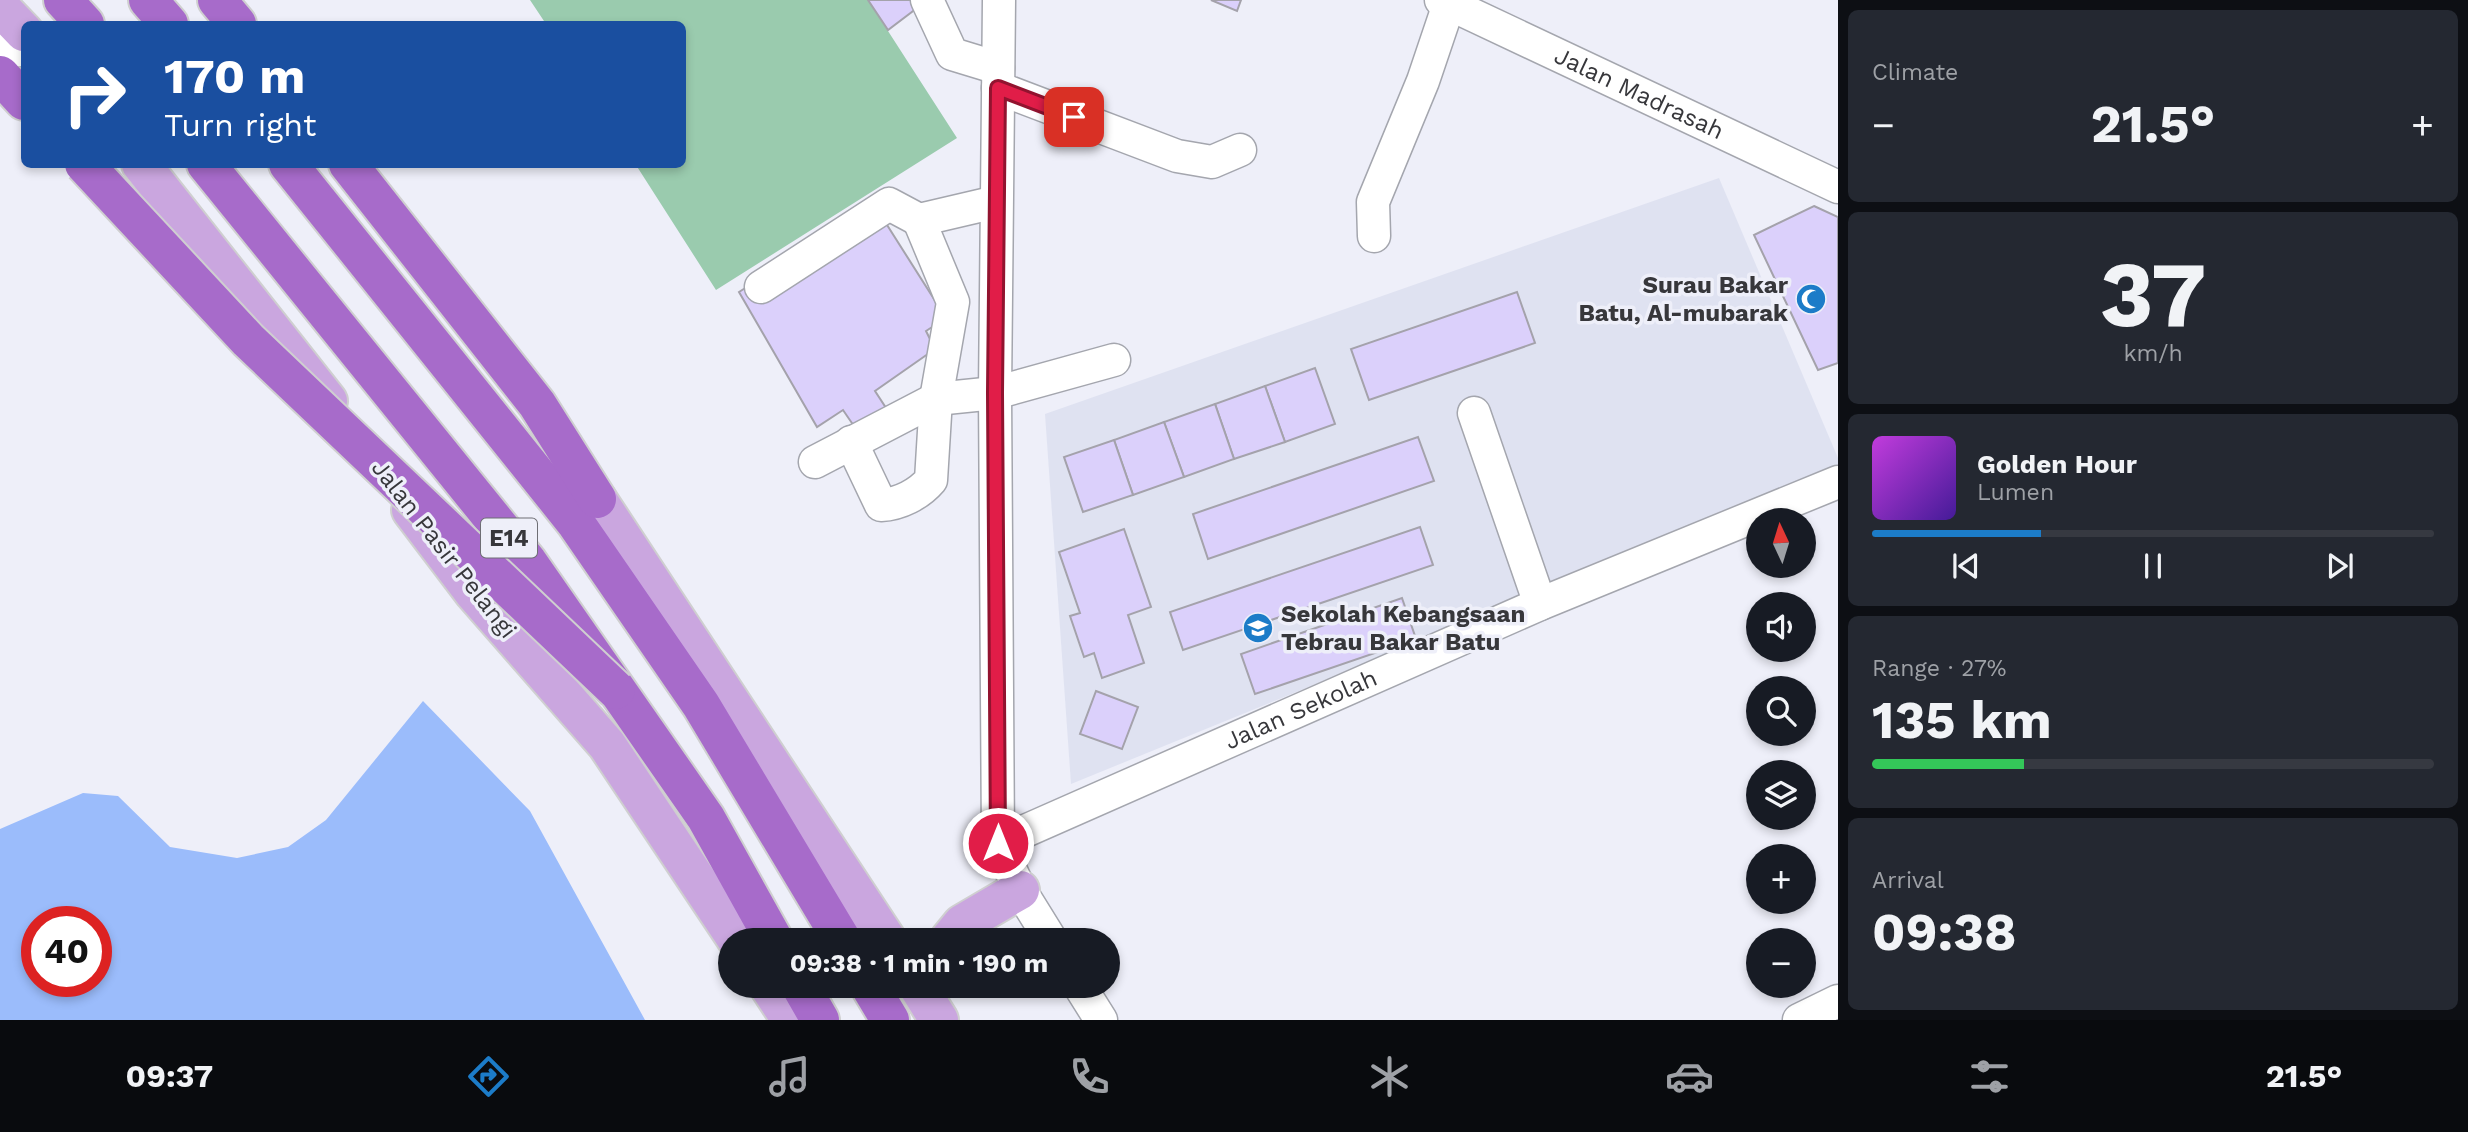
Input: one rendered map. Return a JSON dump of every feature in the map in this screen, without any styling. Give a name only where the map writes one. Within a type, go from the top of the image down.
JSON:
[{"type":"highway","points":[[63,0],[82,21]]},
{"type":"highway","points":[[148,0],[166,21]]},
{"type":"highway","points":[[217,0],[234,21]]},
{"type":"highway","points":[[0,75],[21,98]]},
{"type":"highway","points":[[88,168],[248,340],[340,431],[616,690]]},
{"type":"highway","name":"E14","points":[[209,168],[528,562],[706,818],[767,928]]},
{"type":"highway","name":"E14","points":[[291,168],[575,522],[701,705],[835,928]]},
{"type":"highway","points":[[351,168],[537,404],[597,499]]},
{"type":"highway","points":[[807,998],[820,1020]]},
{"type":"highway","points":[[877,998],[890,1020]]},
{"type":"main road","points":[[0,7],[21,29]]},
{"type":"main road","name":"Jalan Pasir Pelangi","points":[[144,168],[260,312],[474,593],[607,746],[729,928]]},
{"type":"main road","points":[[597,499],[879,928]]},
{"type":"main road","points":[[958,928],[1020,890]]},
{"type":"main road","points":[[777,998],[791,1020]]},
{"type":"street","points":[[927,0],[952,54],[998,78],[1177,156],[1212,162],[1240,150]]},
{"type":"street","points":[[999,0],[995,393],[998,843],[1020,890],[1044,928]]},
{"type":"street","points":[[1374,236],[1373,202],[1423,80],[1445,2]]},
{"type":"street","name":"Jalan Madrasah","points":[[1445,2],[1838,187]]},
{"type":"street","points":[[0,50],[21,50]]},
{"type":"street","points":[[919,220],[996,202]]},
{"type":"street","points":[[761,287],[889,204],[919,220],[953,302],[936,399],[931,480],[925,487],[895,504],[881,505],[852,442]]},
{"type":"street","points":[[814,461],[936,399],[995,393],[1114,359]]},
{"type":"street","points":[[1474,413],[1539,604]]},
{"type":"street","name":"Jalan Sekolah","points":[[998,843],[1539,604],[1838,482]]},
{"type":"street","points":[[1087,998],[1101,1020]]},
{"type":"street","points":[[1799,1020],[1838,1001]]},
{"type":"shaded area","name":"Sekolah Kebangsaan Tebrau Bakar Batu","points":[[1719,178],[1838,458],[1838,471],[1071,784],[1045,414]]},
{"type":"green space","points":[[530,0],[868,0],[957,138],[716,290],[638,168],[686,168],[686,21],[544,21]]},
{"type":"water","points":[[423,701],[530,811],[645,1020],[0,1020],[0,829],[83,793],[118,796],[170,847],[237,858],[288,847],[326,820]]},
{"type":"building","points":[[868,0],[918,0],[921,5],[888,30]]},
{"type":"building","points":[[1211,0],[1241,0],[1237,11]]},
{"type":"building","points":[[875,206],[946,318],[926,331],[935,349],[875,391],[888,411],[856,429],[843,410],[817,427],[739,292]]},
{"type":"building","name":"Surau Bakar Batu, Al-mubarak","points":[[1814,206],[1838,217],[1838,363],[1818,370],[1754,235]]},
{"type":"building","points":[[1517,292],[1535,343],[1369,400],[1351,349]]},
{"type":"building","points":[[1315,368],[1335,424],[1285,442],[1265,386]]},
{"type":"building","points":[[1265,386],[1285,442],[1234,459],[1215,404]]},
{"type":"building","points":[[1215,404],[1234,459],[1184,477],[1164,422]]},
{"type":"building","points":[[1164,422],[1184,477],[1133,495],[1114,440]]},
{"type":"building","points":[[1418,437],[1434,481],[1208,559],[1193,514]]},
{"type":"building","points":[[1114,440],[1133,495],[1083,512],[1064,457]]},
{"type":"building","points":[[1420,527],[1433,565],[1183,650],[1170,612]]},
{"type":"building","points":[[1124,529],[1151,607],[1128,615],[1144,663],[1102,678],[1094,653],[1084,657],[1070,616],[1080,613],[1059,552]]},
{"type":"building","points":[[1402,598],[1416,639],[1255,694],[1241,654]]},
{"type":"building","points":[[1096,691],[1138,707],[1122,749],[1080,734]]},
{"type":"place","name":"Surau Bakar Batu, Al-mubarak","points":[[1811,299]]},
{"type":"place","name":"Sekolah Kebangsaan Tebrau Bakar Batu","points":[[1258,628]]},
{"type":"route","points":[[998,843],[995,393],[998,88],[1074,117]]}]
